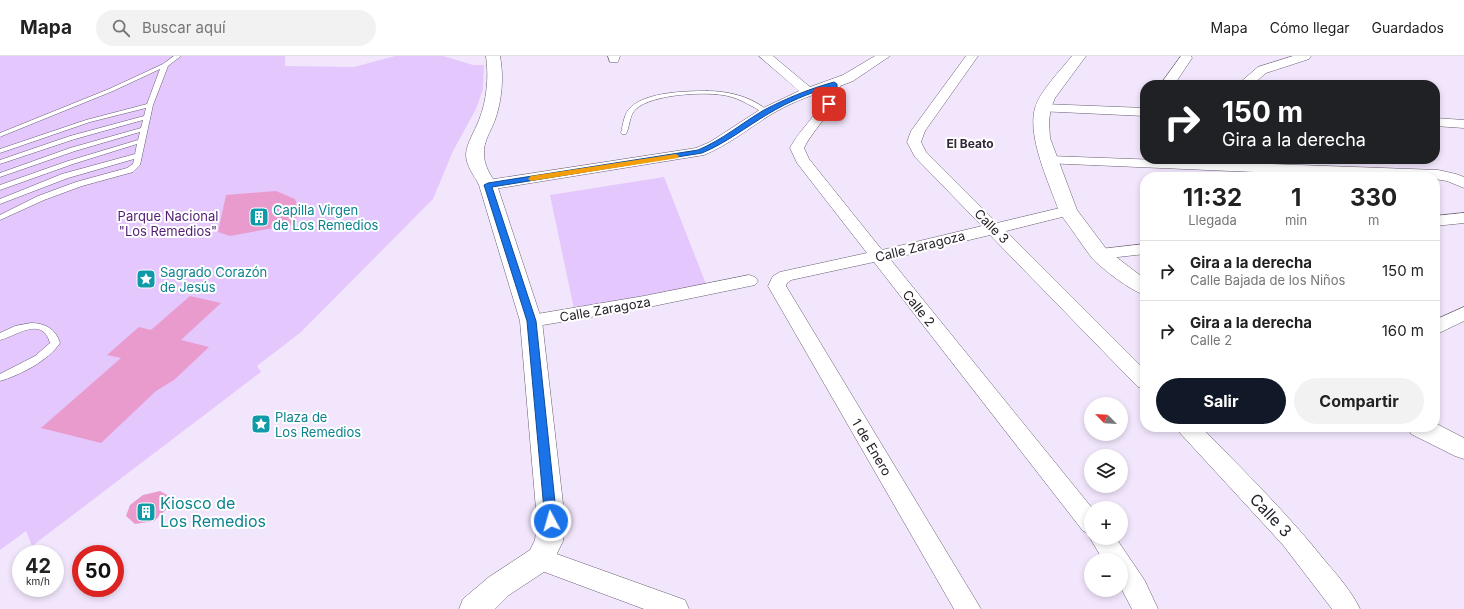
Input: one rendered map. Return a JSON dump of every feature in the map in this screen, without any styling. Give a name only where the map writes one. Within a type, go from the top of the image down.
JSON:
[{"type":"main road","points":[[474,609],[499,586],[540,559],[549,541],[551,521],[531,321],[488,185],[477,165],[475,154],[491,106],[495,74],[493,56]]},
{"type":"main road","points":[[1080,56],[1048,97],[1043,108],[1041,121],[1042,138],[1068,211],[1100,254],[1140,285]]},
{"type":"main road","points":[[1430,432],[1464,449]]},
{"type":"street","points":[[764,56],[808,92]]},
{"type":"street","points":[[488,185],[699,152],[715,145],[766,112],[808,92],[834,84],[868,67],[884,56]]},
{"type":"street","name":"Calle 3","points":[[972,56],[918,130],[914,142],[920,154],[1140,376]]},
{"type":"street","points":[[1250,80],[1262,70],[1305,56]]},
{"type":"street","points":[[1171,80],[1186,58]]},
{"type":"street","name":"Calle 2","points":[[834,84],[833,95],[829,104],[801,137],[797,148],[802,160],[1084,515]]},
{"type":"street","points":[[1043,108],[1140,112]]},
{"type":"street","points":[[1440,122],[1464,124]]},
{"type":"street","points":[[1050,160],[1140,163]]},
{"type":"street","points":[[1153,164],[1360,172]]},
{"type":"street","points":[[1440,175],[1451,177],[1464,183]]},
{"type":"street","name":"Calle Zaragoza","points":[[776,286],[779,280],[786,276],[1068,211]]},
{"type":"street","points":[[1440,220],[1464,218]]},
{"type":"street","points":[[1100,254],[1140,250]]},
{"type":"street","name":"Calle Zaragoza","points":[[531,321],[644,302],[749,281]]},
{"type":"street","name":"1 de Enero","points":[[776,286],[968,609]]},
{"type":"street","points":[[1440,325],[1464,313]]},
{"type":"street","name":"Calle 3","points":[[1193,432],[1298,543],[1326,578],[1347,609]]},
{"type":"street","points":[[540,559],[676,609]]},
{"type":"street","points":[[1128,577],[1136,589],[1145,609]]},
{"type":"lane","points":[[0,135],[82,102],[165,65],[178,56]]},
{"type":"lane","points":[[0,218],[41,198],[130,170],[136,165],[150,105],[165,65]]},
{"type":"lane","points":[[624,133],[629,113],[634,106],[643,101],[655,98],[700,92],[726,94],[747,100],[766,112]]},
{"type":"lane","points":[[0,151],[88,121],[150,105]]},
{"type":"lane","points":[[0,162],[89,132],[147,117]]},
{"type":"lane","points":[[0,175],[35,161],[84,145],[145,129]]},
{"type":"lane","points":[[0,188],[41,171],[142,141]]},
{"type":"lane","points":[[0,202],[64,176],[139,155]]},
{"type":"lane","points":[[0,337],[17,329],[33,325],[45,327],[54,338],[55,342],[52,348],[0,378]]},
{"type":"green space","name":"Parque Nacional \"Los Remedios\"","points":[[0,56],[285,56],[285,66],[354,67],[395,56],[443,56],[473,65],[484,65],[483,89],[476,109],[453,151],[433,199],[301,332],[257,366],[261,372],[33,545],[32,545],[26,531],[0,550]]},
{"type":"green space","points":[[664,177],[706,284],[574,309],[550,195]]},
{"type":"building","name":"Capilla Virgen de Los Remedios","points":[[276,191],[295,199],[299,209],[295,224],[230,236],[218,232],[226,195]]},
{"type":"building","points":[[190,296],[221,303],[181,340],[209,347],[174,380],[156,391],[101,443],[41,428],[121,358],[107,355],[139,327],[151,330]]},
{"type":"building","name":"Kiosco de Los Remedios","points":[[160,491],[171,497],[169,507],[154,521],[135,524],[126,516],[130,505],[143,495]]},
{"type":"slow traffic","points":[[531,179],[676,156]]},
{"type":"place","name":"Capilla Virgen de Los Remedios","points":[[259,217]]},
{"type":"place","name":"Sagrado Corazón de Jesús","points":[[146,279]]},
{"type":"place","name":"Plaza de Los Remedios","points":[[261,424]]},
{"type":"place","name":"Kiosco de Los Remedios","points":[[146,512]]},
{"type":"district","name":"El Beato","points":[[970,144]]},
{"type":"route","points":[[551,521],[531,321],[488,185],[699,152],[715,145],[766,112],[808,92],[834,84],[833,95],[829,104]]}]
